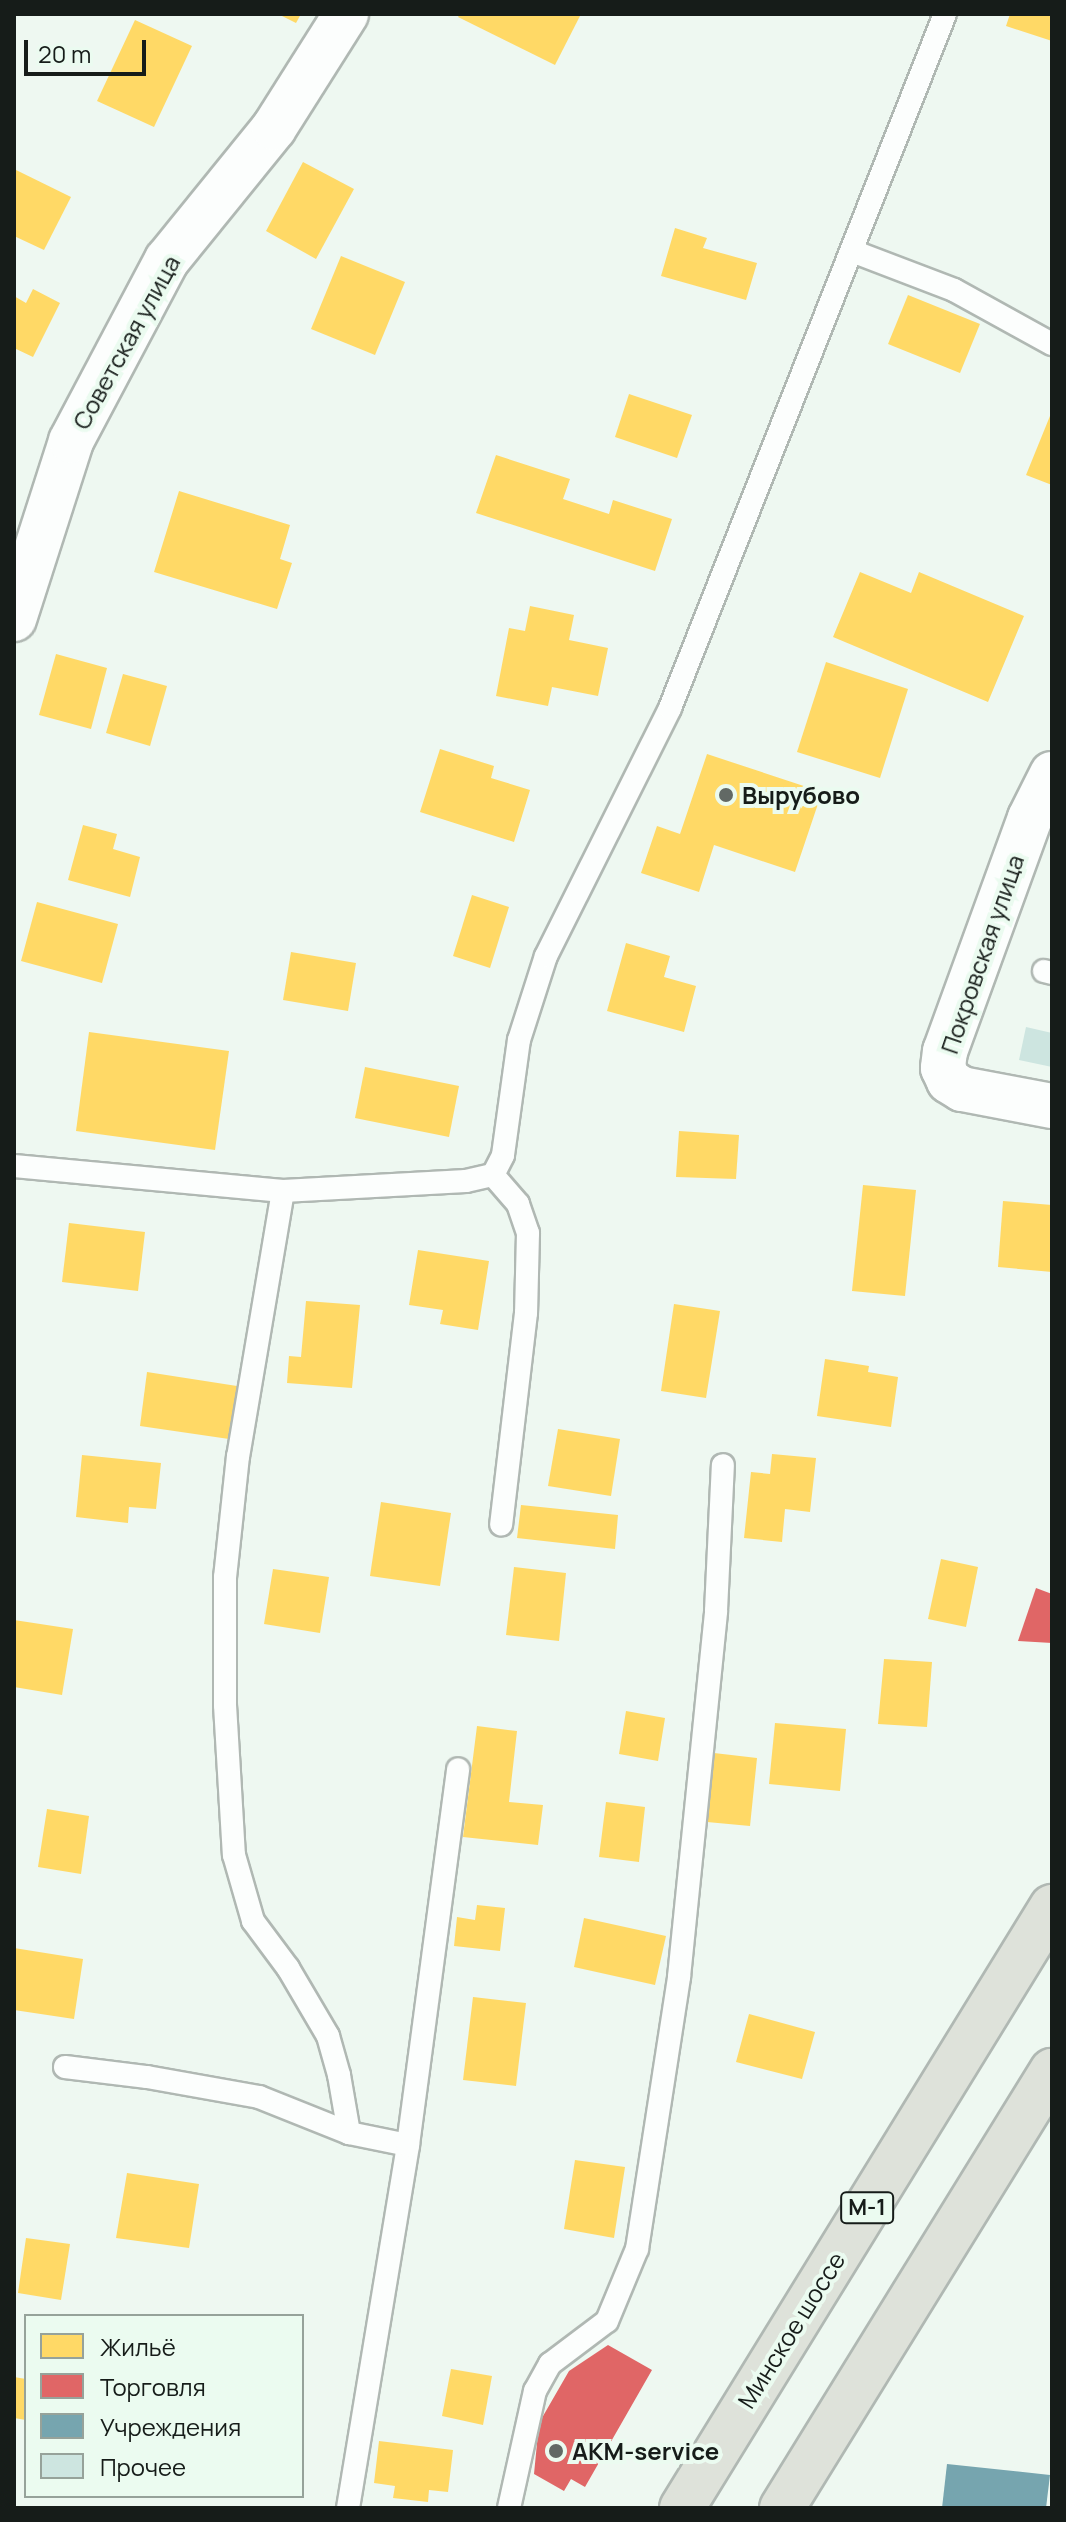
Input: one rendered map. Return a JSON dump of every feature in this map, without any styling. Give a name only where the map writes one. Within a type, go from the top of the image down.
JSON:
[{"type":"highway","name":"Минское шоссе","points":[[682,2508],[1052,1907]]},
{"type":"highway","points":[[782,2508],[1052,2071]]},
{"type":"street","name":"Советская улица","points":[[14,619],[71,441],[167,260],[274,128],[346,14]]},
{"type":"street","name":"Покровская улица","points":[[1052,774],[1030,818],[945,1051],[943,1068],[949,1081],[962,1089],[1052,1106]]},
{"type":"lane","points":[[493,1175],[503,1155],[519,1040],[546,956],[670,708],[945,14]]},
{"type":"lane","points":[[852,251],[954,290],[1052,344]]},
{"type":"lane","points":[[14,1166],[283,1191],[466,1181],[493,1175]]},
{"type":"lane","points":[[493,1175],[518,1204],[528,1233],[526,1313],[501,1525]]},
{"type":"lane","points":[[283,1191],[238,1456],[225,1577],[225,1705],[234,1855],[253,1921],[288,1968],[328,2036],[339,2075],[349,2133]]},
{"type":"lane","points":[[509,2508],[535,2391],[550,2364],[607,2321],[637,2249],[679,1977],[716,1611],[723,1465]]},
{"type":"lane","points":[[348,2508],[408,2145],[458,1769]]},
{"type":"lane","points":[[65,2067],[147,2077],[259,2097],[349,2133],[408,2145]]},
{"type":"building: Жильё","points":[[278,14],[301,14],[296,23]]},
{"type":"building: Жильё","points":[[460,14],[581,14],[555,65],[458,17]]},
{"type":"building: Жильё","points":[[1010,14],[1052,14],[1052,41],[1006,26]]},
{"type":"building: Жильё","points":[[135,20],[192,46],[154,127],[97,101]]},
{"type":"building: Жильё","points":[[303,162],[354,189],[316,259],[266,231]]},
{"type":"building: Жильё","points":[[14,169],[71,197],[44,250],[14,236]]},
{"type":"building: Жильё","points":[[675,228],[707,238],[703,248],[757,263],[746,300],[661,276]]},
{"type":"building: Жильё","points":[[341,256],[405,282],[375,355],[311,329]]},
{"type":"building: Жильё","points":[[33,289],[60,303],[33,357],[14,348],[14,296],[26,303]]},
{"type":"building: Жильё","points":[[908,295],[980,324],[960,373],[888,344]]},
{"type":"building: Жильё","points":[[629,394],[692,415],[677,458],[615,437]]},
{"type":"building: Жильё","points":[[1052,411],[1052,485],[1026,475]]},
{"type":"building: Жильё","points":[[496,455],[570,479],[563,499],[609,514],[613,500],[672,519],[655,571],[476,513]]},
{"type":"building: Жильё","points":[[179,491],[290,525],[280,559],[292,563],[277,609],[154,572]]},
{"type":"building: Жильё","points":[[860,572],[911,593],[919,572],[1024,616],[988,702],[833,637]]},
{"type":"building: Жильё","points":[[530,606],[574,615],[569,640],[608,648],[598,696],[552,687],[548,706],[496,696],[509,628],[525,631]]},
{"type":"building: Жильё","points":[[56,654],[107,668],[91,729],[39,715]]},
{"type":"building: Жильё","points":[[826,662],[908,689],[880,778],[797,752]]},
{"type":"building: Жильё","points":[[123,674],[167,686],[150,746],[106,733]]},
{"type":"building: Жильё","points":[[440,749],[494,766],[491,778],[530,790],[514,842],[420,812]]},
{"type":"building: Жильё","points":[[707,754],[822,792],[795,872],[714,845],[699,892],[641,873],[657,826],[680,834]]},
{"type":"building: Жильё","points":[[83,825],[117,834],[113,849],[140,857],[130,897],[68,880]]},
{"type":"building: Жильё","points":[[472,895],[509,907],[490,968],[453,956]]},
{"type":"building: Жильё","points":[[37,902],[118,924],[102,983],[21,961]]},
{"type":"building: Жильё","points":[[626,943],[670,956],[664,977],[696,986],[684,1032],[607,1011]]},
{"type":"building: Жильё","points":[[291,952],[356,963],[348,1011],[283,1000]]},
{"type":"building: Жильё","points":[[89,1032],[229,1051],[215,1150],[76,1131]]},
{"type":"building: Жильё","points":[[365,1067],[459,1086],[449,1137],[355,1118]]},
{"type":"building: Жильё","points":[[679,1131],[739,1135],[736,1179],[676,1177]]},
{"type":"building: Жильё","points":[[863,1185],[916,1190],[905,1296],[852,1291]]},
{"type":"building: Жильё","points":[[1003,1201],[1052,1205],[1052,1272],[998,1267]]},
{"type":"building: Жильё","points":[[69,1223],[145,1232],[138,1291],[62,1282]]},
{"type":"building: Жильё","points":[[418,1250],[489,1261],[478,1330],[440,1324],[443,1310],[409,1305]]},
{"type":"building: Жильё","points":[[306,1301],[360,1305],[352,1388],[287,1383],[289,1356],[301,1357]]},
{"type":"building: Жильё","points":[[674,1304],[720,1311],[706,1398],[661,1391]]},
{"type":"building: Жильё","points":[[825,1359],[869,1366],[868,1372],[898,1377],[891,1427],[817,1416]]},
{"type":"building: Жильё","points":[[147,1372],[237,1386],[229,1439],[140,1426]]},
{"type":"building: Жильё","points":[[558,1429],[620,1439],[611,1496],[548,1486]]},
{"type":"building: Жильё","points":[[772,1454],[816,1458],[810,1512],[785,1509],[782,1542],[744,1538],[751,1472],[770,1474]]},
{"type":"building: Жильё","points":[[82,1455],[161,1463],[156,1509],[129,1507],[128,1523],[76,1517]]},
{"type":"building: Жильё","points":[[381,1502],[451,1513],[440,1586],[370,1576]]},
{"type":"building: Жильё","points":[[521,1505],[618,1515],[615,1549],[517,1538]]},
{"type":"building: Жильё","points":[[941,1559],[978,1567],[966,1627],[928,1619]]},
{"type":"building: Жильё","points":[[514,1567],[566,1573],[559,1641],[506,1635]]},
{"type":"building: Жильё","points":[[273,1569],[329,1577],[320,1633],[264,1624]]},
{"type":"building: Жильё","points":[[14,1620],[73,1629],[62,1695],[14,1687]]},
{"type":"building: Жильё","points":[[884,1659],[932,1662],[927,1727],[878,1724]]},
{"type":"building: Жильё","points":[[626,1711],[665,1718],[658,1761],[619,1754]]},
{"type":"building: Жильё","points":[[775,1723],[846,1729],[840,1791],[769,1784]]},
{"type":"building: Жильё","points":[[477,1726],[517,1731],[509,1802],[543,1805],[538,1845],[463,1837]]},
{"type":"building: Жильё","points":[[714,1753],[757,1758],[750,1826],[707,1822]]},
{"type":"building: Жильё","points":[[606,1802],[645,1807],[639,1862],[599,1857]]},
{"type":"building: Жильё","points":[[47,1809],[89,1816],[81,1874],[38,1867]]},
{"type":"building: Жильё","points":[[477,1905],[505,1908],[500,1951],[454,1946],[457,1917],[475,1920]]},
{"type":"building: Жильё","points":[[584,1918],[666,1936],[655,1985],[574,1967]]},
{"type":"building: Жильё","points":[[14,1948],[83,1959],[74,2019],[14,2010]]},
{"type":"building: Жильё","points":[[473,1997],[526,2003],[516,2086],[463,2080]]},
{"type":"building: Жильё","points":[[749,2014],[815,2032],[802,2079],[736,2062]]},
{"type":"building: Жильё","points":[[575,2160],[625,2167],[614,2238],[564,2229]]},
{"type":"building: Жильё","points":[[127,2173],[199,2184],[189,2248],[116,2238]]},
{"type":"building: Жильё","points":[[26,2238],[70,2244],[61,2300],[18,2293]]},
{"type":"building: Жильё","points":[[451,2369],[492,2376],[483,2425],[442,2416]]},
{"type":"building: Жильё","points":[[14,2377],[24,2379],[24,2420],[14,2418]]},
{"type":"building: Жильё","points":[[379,2441],[453,2450],[448,2492],[429,2490],[428,2502],[393,2498],[395,2486],[374,2483]]},
{"type":"building: Торговля","points":[[1036,1588],[1052,1594],[1052,1643],[1018,1641]]},
{"type":"building: Торговля","points":[[608,2345],[652,2370],[585,2487],[571,2479],[564,2491],[534,2474],[539,2423],[569,2371]]},
{"type":"building: Учреждения","points":[[947,2464],[1050,2475],[1046,2508],[942,2508]]},
{"type":"building: Прочее","points":[[1026,1027],[1052,1033],[1052,1067],[1019,1060]]},
{"type":"place","name":"Вырубово","points":[[726,795]]},
{"type":"place","name":"AKM-service","points":[[556,2451]]}]
